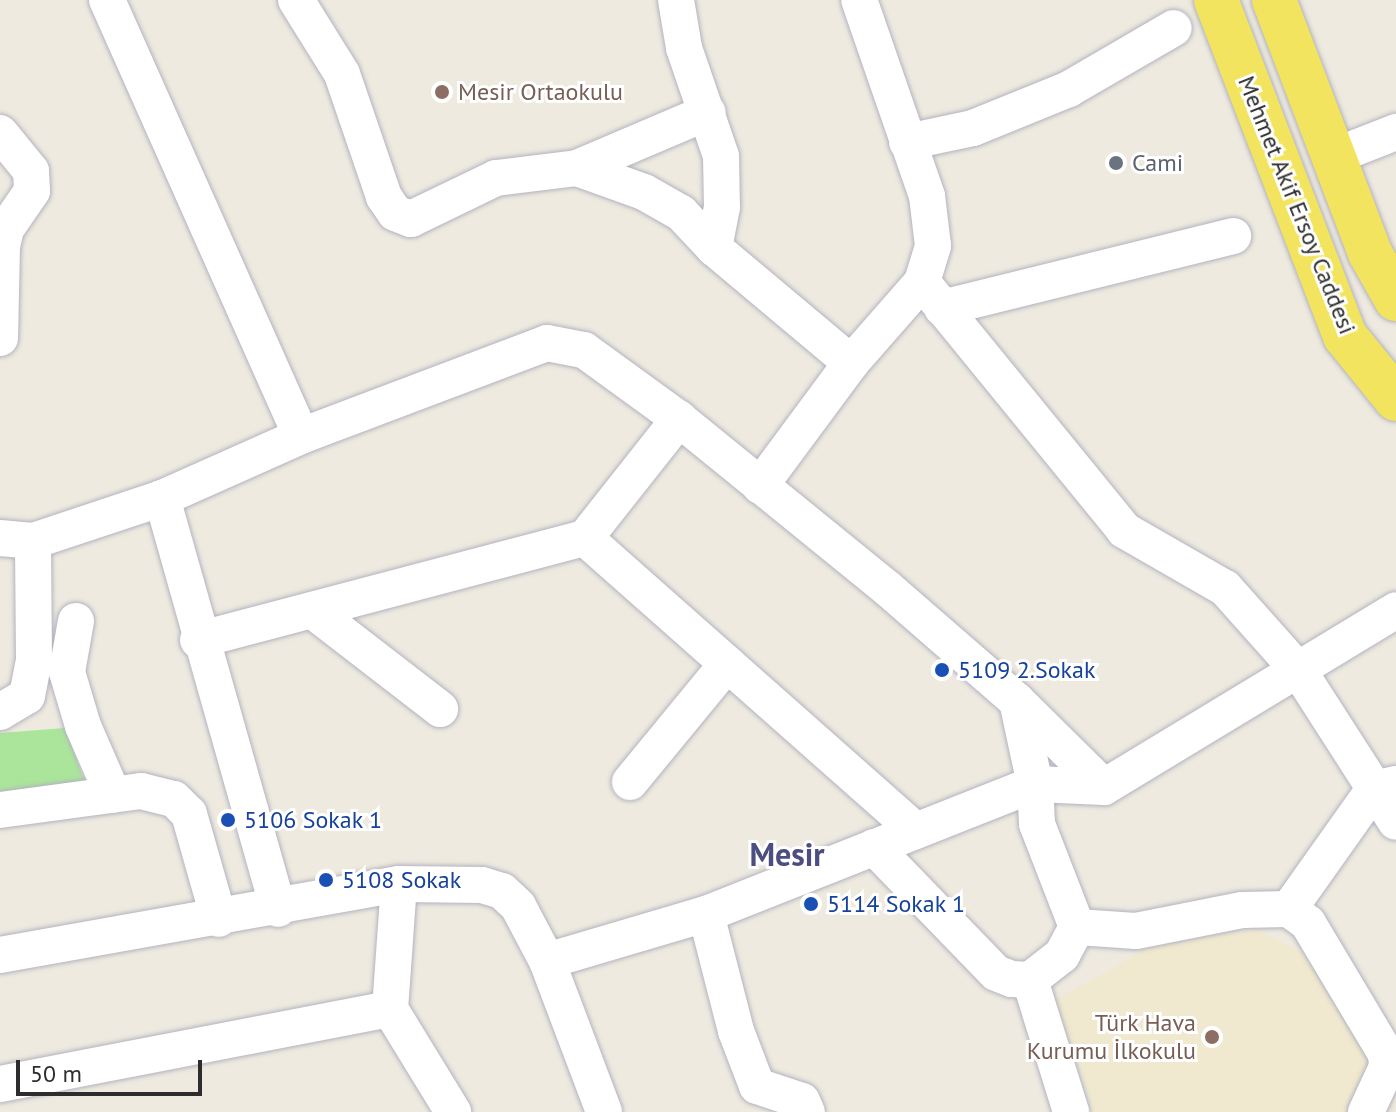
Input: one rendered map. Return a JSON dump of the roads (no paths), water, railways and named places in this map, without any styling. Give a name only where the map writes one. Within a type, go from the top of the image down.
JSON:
[{"type":"main road","name":"Mehmet Akif Ersoy Caddesi","points":[[1216,0],[1345,336],[1396,399]]},
{"type":"main road","name":"Mehmet Akif Ersoy Caddesi","points":[[1274,0],[1370,253],[1396,299]]},
{"type":"street","points":[[107,0],[301,436]]},
{"type":"street","points":[[296,0],[342,74],[384,197],[395,213],[411,219],[496,178],[577,168],[708,112]]},
{"type":"street","points":[[676,0],[684,48],[721,156],[722,207],[714,248]]},
{"type":"street","points":[[859,0],[927,196],[933,246],[932,295],[1124,530],[1225,588],[1299,671],[1385,786],[1396,822]]},
{"type":"street","points":[[907,142],[973,128],[1069,89],[1174,28]]},
{"type":"street","points":[[1335,156],[1396,132]]},
{"type":"street","points":[[0,133],[31,171],[32,191],[6,229],[2,246],[0,338]]},
{"type":"street","points":[[577,168],[644,192],[681,213],[714,248],[851,363]]},
{"type":"street","points":[[760,486],[851,363],[932,295],[1233,236]]},
{"type":"street","points":[[0,712],[27,696],[34,661],[16,540],[162,498],[301,436],[547,343],[584,350],[679,419],[1017,701],[1104,787]]},
{"type":"street","points":[[198,640],[585,538],[679,419]]},
{"type":"street","points":[[162,498],[198,640],[278,909]]},
{"type":"street","points":[[585,538],[916,831]]},
{"type":"street","points":[[312,610],[440,709]]},
{"type":"street","points":[[547,961],[706,914],[1035,784],[1104,787],[1396,610]]},
{"type":"street","points":[[76,621],[67,672],[83,726],[113,795]]},
{"type":"street","points":[[630,782],[727,664]]},
{"type":"street","points":[[874,847],[996,973],[1030,980],[1062,955],[1077,927],[1037,824],[1035,784],[1017,701]]},
{"type":"street","points":[[1289,909],[1385,786]]},
{"type":"street","points":[[0,810],[141,791],[174,799],[189,814],[219,919]]},
{"type":"street","points":[[399,884],[390,1009],[453,1112]]},
{"type":"street","points":[[0,955],[278,909],[399,884],[482,885],[502,891],[518,906],[547,961],[604,1112]]},
{"type":"street","points":[[1077,927],[1136,931],[1242,910],[1289,909],[1308,923],[1386,1054],[1387,1067],[1366,1112]]},
{"type":"street","points":[[706,914],[736,1031],[757,1086],[802,1101],[807,1112]]},
{"type":"street","points":[[1030,980],[1071,1112]]},
{"type":"street","points":[[0,1084],[390,1009]]},
{"type":"place","name":"Mesir Ortaokulu","points":[[442,92]]},
{"type":"place","name":"Cami","points":[[1116,163]]},
{"type":"place","name":"5109 2.Sokak","points":[[942,670]]},
{"type":"place","name":"5106 Sokak 1","points":[[228,820]]},
{"type":"place","name":"5108 Sokak","points":[[326,880]]},
{"type":"place","name":"5114 Sokak 1","points":[[811,904]]},
{"type":"place","name":"Türk Hava Kurumu İlkokulu","points":[[1212,1037]]},
{"type":"district","name":"Mesir","points":[[787,854]]}]
